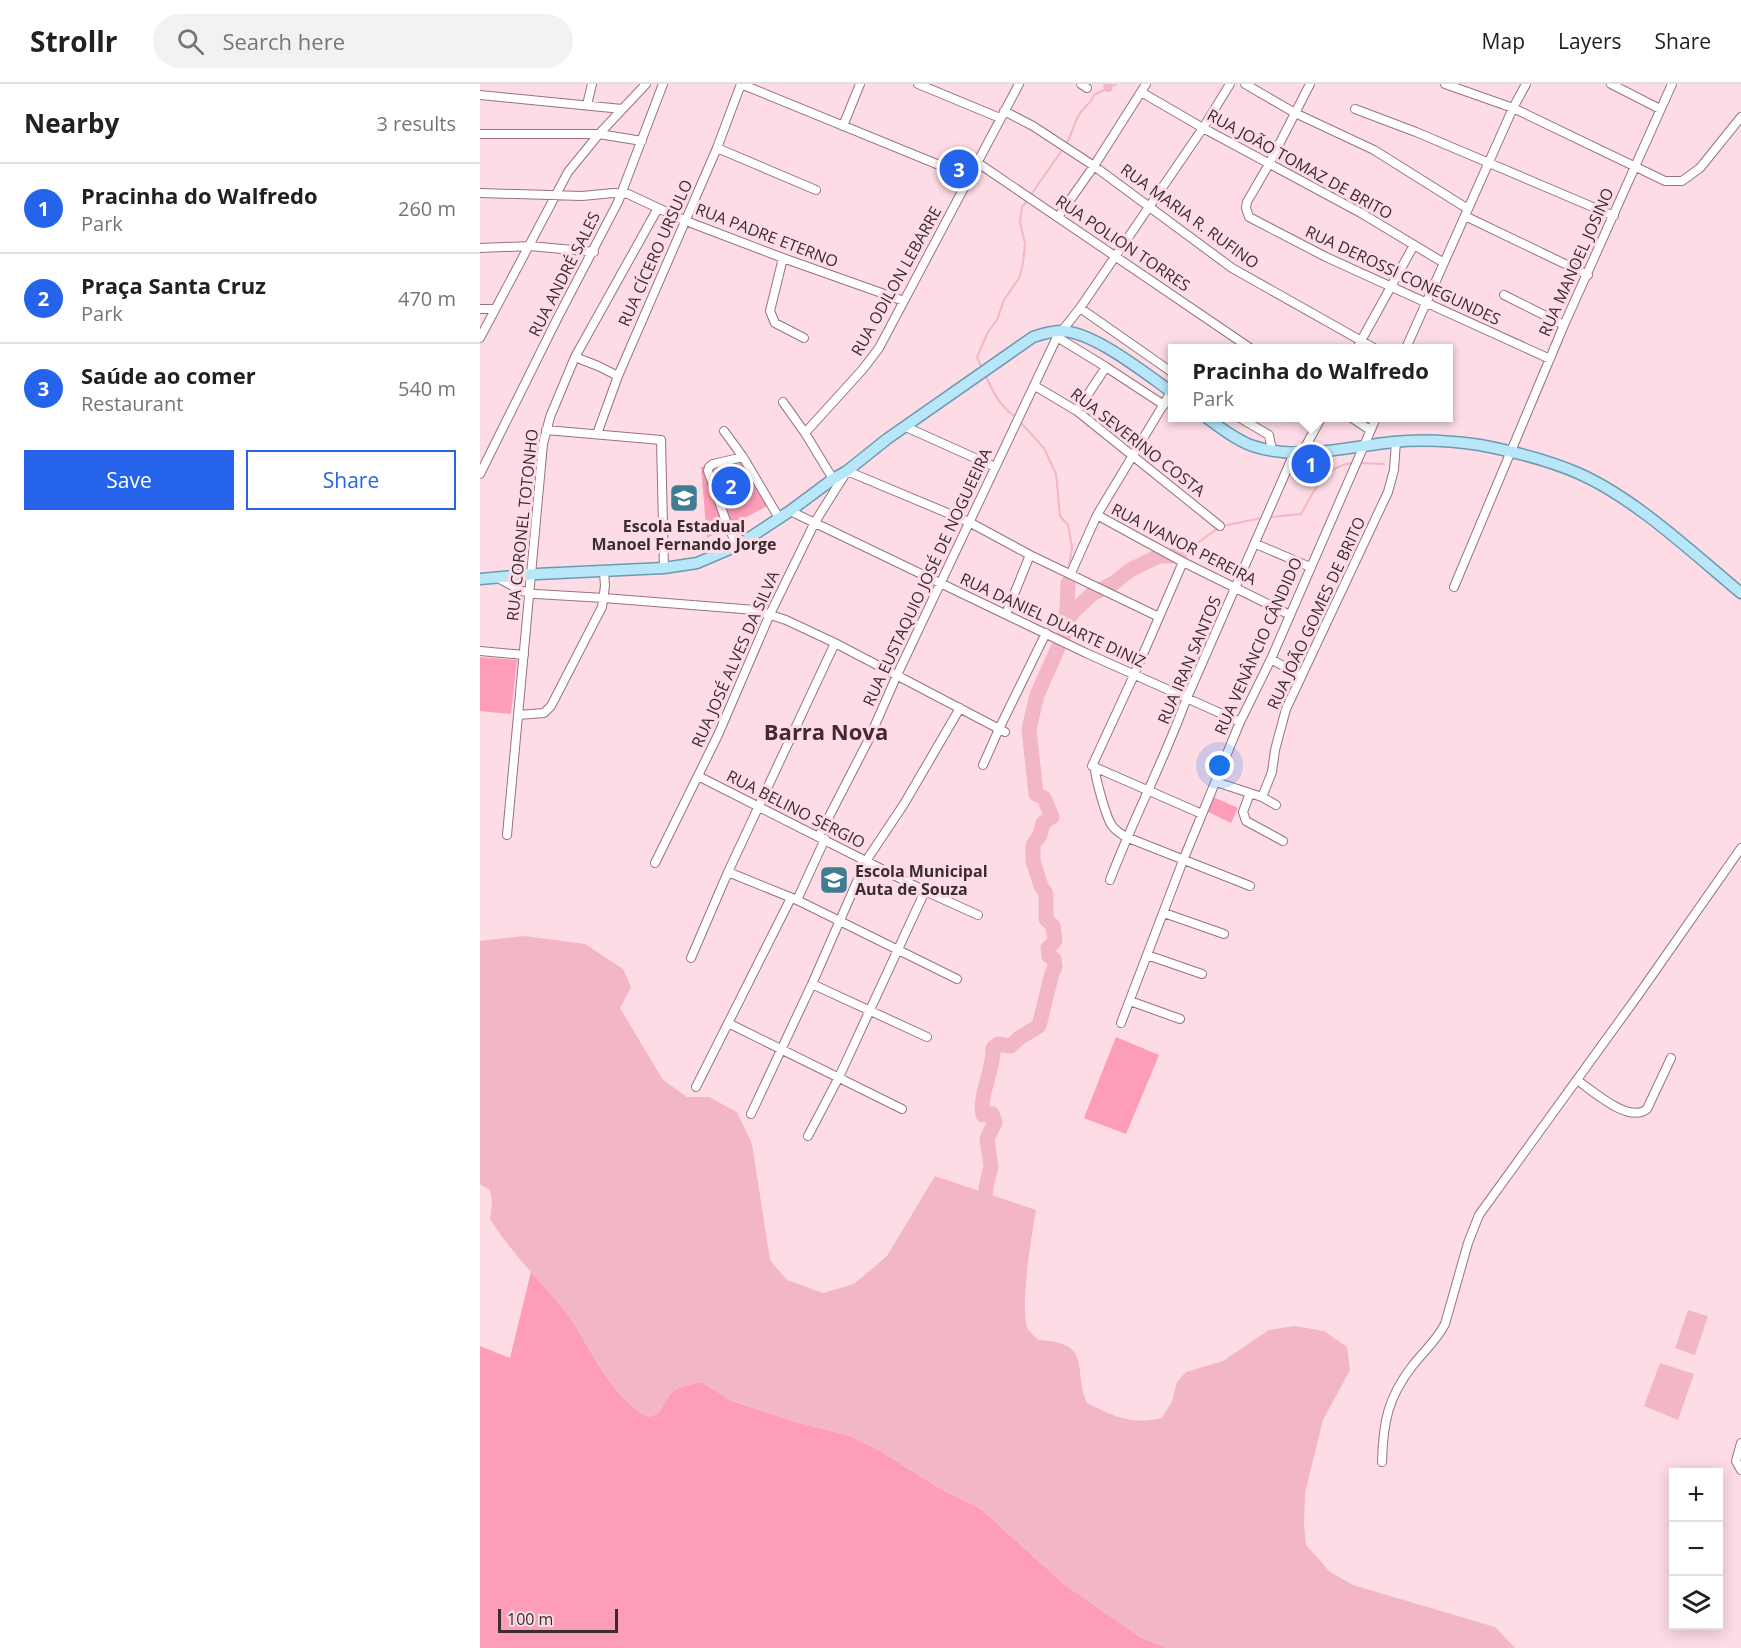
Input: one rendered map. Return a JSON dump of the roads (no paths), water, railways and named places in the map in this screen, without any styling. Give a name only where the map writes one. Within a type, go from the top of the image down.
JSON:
[{"type":"main road","points":[[480,579],[531,574],[664,568],[698,563],[737,546],[847,471],[887,439],[1033,337],[1078,334],[1098,342],[1168,389]]},
{"type":"main road","points":[[1214,422],[1234,437],[1253,446],[1272,450],[1299,451],[1396,441],[1480,446],[1580,474],[1603,486],[1662,527],[1741,593]]},
{"type":"street","points":[[587,105],[592,84]]},
{"type":"street","points":[[480,338],[568,172],[599,134],[646,84]]},
{"type":"street","name":"RUA ANDRÉ SALES","points":[[480,474],[622,193],[663,84]]},
{"type":"street","points":[[741,84],[971,178]]},
{"type":"street","name":"RUA CÍCERO URSULO","points":[[597,434],[618,376],[717,148],[741,84]]},
{"type":"street","points":[[843,126],[860,84]]},
{"type":"street","name":"RUA MARIA R. RUFINO","points":[[918,84],[1033,126],[1094,166],[1232,268],[1357,344]]},
{"type":"street","name":"RUA ODILON LEBARRE","points":[[805,433],[871,360],[971,178],[1019,84]]},
{"type":"street","name":"RUA EUSTAQUIO JOSÉ DE NOGUEEIRA","points":[[696,1087],[794,899],[940,583],[1060,334],[1150,206],[1230,84]]},
{"type":"street","points":[[1245,84],[1295,114],[1374,150],[1466,213],[1588,275]]},
{"type":"street","points":[[1269,164],[1310,84]]},
{"type":"street","points":[[1445,84],[1513,108],[1665,181],[1682,181],[1700,168],[1741,117]]},
{"type":"street","points":[[1408,344],[1513,108],[1526,84]]},
{"type":"street","points":[[1611,84],[1660,109]]},
{"type":"street","name":"RUA MANOEL JOSINO","points":[[1454,587],[1564,325],[1672,84]]},
{"type":"street","points":[[1058,217],[1094,166],[1143,88]]},
{"type":"street","name":"RUA JOÃO TOMAZ DE BRITO","points":[[1143,88],[1203,128],[1337,199],[1444,263]]},
{"type":"street","points":[[480,95],[622,109]]},
{"type":"street","points":[[1355,109],[1489,162],[1614,216]]},
{"type":"street","points":[[480,134],[599,134],[642,141]]},
{"type":"street","points":[[717,148],[816,190]]},
{"type":"street","name":"RUA POLION TORRES","points":[[978,163],[1244,344]]},
{"type":"street","name":"RUA DEROSSI CONEGUNDES","points":[[1269,164],[1247,202],[1247,213],[1254,220],[1326,257],[1550,359]]},
{"type":"street","points":[[480,193],[582,196],[622,193]]},
{"type":"street","name":"RUA PADRE ETERNO","points":[[622,193],[686,221],[904,301]]},
{"type":"street","name":"RUA CORONEL TOTONHO","points":[[507,835],[546,430],[574,357],[658,208]]},
{"type":"street","points":[[1360,344],[1414,245]]},
{"type":"street","points":[[480,248],[530,246],[594,252]]},
{"type":"street","points":[[783,258],[770,311],[772,319],[775,323],[804,338]]},
{"type":"street","points":[[1504,295],[1564,325]]},
{"type":"street","points":[[1080,308],[1168,370]]},
{"type":"street","points":[[480,309],[495,309]]},
{"type":"street","points":[[1060,334],[1164,405]]},
{"type":"street","points":[[574,357],[618,376]]},
{"type":"street","points":[[1077,411],[1106,367]]},
{"type":"street","name":"RUA SEVERINO COSTA","points":[[1035,386],[1077,411],[1220,526]]},
{"type":"street","points":[[1071,573],[1096,515],[1168,398]]},
{"type":"street","points":[[783,402],[833,479]]},
{"type":"street","points":[[1248,422],[1269,435],[1272,450]]},
{"type":"street","name":"RUA IRAN SANTOS","points":[[1110,880],[1126,837],[1236,588],[1299,451],[1318,422]]},
{"type":"street","points":[[1359,422],[1370,430]]},
{"type":"street","name":"RUA VENÂNCIO CÂNDIDO","points":[[1121,1023],[1184,858],[1240,722],[1271,659],[1374,422]]},
{"type":"street","points":[[906,427],[995,467]]},
{"type":"street","points":[[546,430],[661,440],[664,568]]},
{"type":"street","points":[[724,431],[743,457],[779,518]]},
{"type":"street","name":"RUA JOÃO GOMES DE BRITO","points":[[1262,797],[1272,772],[1281,724],[1301,676],[1388,492],[1394,470],[1396,441]]},
{"type":"street","points":[[737,546],[708,471],[713,464],[743,457]]},
{"type":"street","points":[[847,471],[969,522],[1030,555],[1158,617]]},
{"type":"street","name":"RUA JOSÉ ALVES DA SILVA","points":[[655,863],[718,735],[770,614],[815,522],[847,471]]},
{"type":"street","name":"RUA DANIEL DUARTE DINIZ","points":[[790,511],[1186,700],[1240,722]]},
{"type":"street","name":"RUA IVANOR PEREIRA","points":[[1096,515],[1183,562],[1290,615]]},
{"type":"street","points":[[1256,544],[1311,567]]},
{"type":"street","points":[[1006,614],[1030,555]]},
{"type":"street","points":[[1183,562],[1093,767],[1096,782],[1108,819],[1116,831],[1250,886]]},
{"type":"street","points":[[518,715],[544,713],[551,706],[598,616],[604,598],[604,572]]},
{"type":"street","points":[[498,578],[530,593],[755,610],[770,614],[835,643],[1002,730]]},
{"type":"street","points":[[983,765],[1002,730],[1046,633]]},
{"type":"street","points":[[692,958],[728,872],[835,643]]},
{"type":"street","points":[[480,651],[524,655]]},
{"type":"street","points":[[1271,659],[1301,676]]},
{"type":"street","points":[[751,1114],[866,861],[904,804],[960,708]]},
{"type":"street","points":[[1093,767],[1202,814]]},
{"type":"street","name":"RUA BELINO SERGIO","points":[[698,776],[925,891],[978,915]]},
{"type":"street","points":[[1215,782],[1262,797],[1276,805]]},
{"type":"street","points":[[1250,793],[1244,807],[1244,817],[1248,824],[1283,841]]},
{"type":"street","points":[[1382,1462],[1383,1436],[1388,1411],[1405,1376],[1439,1336],[1445,1324],[1468,1243],[1479,1215],[1741,848]]},
{"type":"street","points":[[728,872],[794,899],[957,979]]},
{"type":"street","points":[[808,1136],[839,1077],[925,891]]},
{"type":"street","points":[[1164,913],[1224,934]]},
{"type":"street","points":[[1148,955],[1202,974]]},
{"type":"street","points":[[812,984],[927,1037]]},
{"type":"street","points":[[1130,1001],[1180,1019]]},
{"type":"street","points":[[728,1023],[902,1109]]},
{"type":"street","points":[[1577,1080],[1601,1098],[1624,1111],[1634,1114],[1642,1113],[1647,1109],[1671,1058]]},
{"type":"street","points":[[1741,1443],[1736,1461],[1741,1470]]},
{"type":"waterway","points":[[1107,84],[1108,88]]},
{"type":"waterway","points":[[1066,144],[1075,122],[1094,95],[1116,84]]},
{"type":"waterway","points":[[1030,196],[1063,149]]},
{"type":"waterway","points":[[982,369],[977,357],[988,332],[997,320],[1004,300],[1019,278],[1023,264],[1025,244],[1020,222],[1022,207],[1027,201]]},
{"type":"waterway","points":[[985,374],[1000,402],[1013,415]]},
{"type":"waterway","points":[[1022,424],[1044,448],[1056,474],[1060,516],[1068,525],[1072,547],[1069,568]]},
{"type":"waterway","points":[[1270,517],[1301,514],[1315,489],[1328,474],[1335,468],[1354,463]]},
{"type":"waterway","points":[[1359,463],[1384,464]]},
{"type":"waterway","points":[[1223,526],[1261,518]]},
{"type":"waterway","points":[[1180,556],[1218,528]]},
{"type":"waterway","points":[[1066,623],[1073,612],[1092,594],[1114,583],[1130,570],[1159,556],[1180,556]]},
{"type":"waterway","points":[[984,1213],[986,1187],[991,1167],[987,1139],[995,1122],[992,1114],[983,1115],[982,1106],[993,1048],[998,1044],[1011,1046],[1019,1038],[1039,1026],[1055,967],[1054,959],[1049,956],[1048,948],[1055,941],[1053,926],[1046,919],[1046,894],[1033,861],[1033,845],[1040,835],[1043,823],[1052,817],[1044,798],[1036,794],[1029,729],[1037,695],[1066,630],[1068,583]]},
{"type":"place","name":"Saúde ao comer","points":[[959,169]]},
{"type":"place","name":"Pracinha do Walfredo","points":[[1311,464]]},
{"type":"place","name":"Praça Santa Cruz","points":[[731,486]]},
{"type":"place","name":"Escola Estadual Manoel Fernando Jorge","points":[[684,498]]},
{"type":"place","name":"Escola Municipal Auta de Souza","points":[[834,880]]},
{"type":"district","name":"Barra Nova","points":[[826,731]]}]
